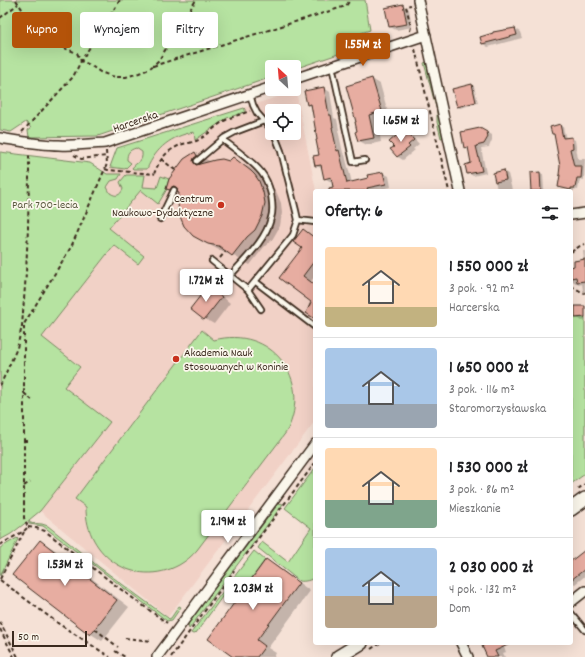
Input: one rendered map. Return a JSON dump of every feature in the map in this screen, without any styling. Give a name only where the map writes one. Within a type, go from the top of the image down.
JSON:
[{"type":"main road","points":[[573,508],[585,499]]},
{"type":"main road","points":[[338,657],[358,645]]},
{"type":"street","points":[[418,0],[460,189]]},
{"type":"street","points":[[301,77],[426,35]]},
{"type":"street","name":"Harcerska","points":[[0,138],[58,145],[105,143],[265,89]]},
{"type":"street","points":[[573,215],[585,212]]},
{"type":"street","points":[[157,657],[313,447]]},
{"type":"street","points":[[573,600],[585,591]]},
{"type":"street","points":[[462,645],[468,657]]},
{"type":"lane","points":[[332,66],[353,162],[365,160]]},
{"type":"lane","points":[[197,161],[235,132],[264,121],[255,109],[250,94]]},
{"type":"lane","points":[[223,140],[255,166],[265,177],[270,190],[273,210],[271,219],[263,236],[230,276]]},
{"type":"lane","points":[[248,290],[293,235],[298,220],[281,151],[277,140]]},
{"type":"lane","points":[[160,219],[174,190]]},
{"type":"lane","points":[[298,220],[313,222]]},
{"type":"lane","points":[[212,261],[248,290],[262,309]]},
{"type":"lane","points":[[256,282],[313,325]]},
{"type":"lane","points":[[573,615],[585,630]]},
{"type":"path","points":[[16,0],[40,36],[51,43],[77,53],[81,61],[100,72],[118,77],[126,77],[149,69],[159,60],[196,0]]},
{"type":"path","points":[[19,141],[22,133],[73,77],[81,61],[120,0]]},
{"type":"path","points":[[152,66],[346,6],[350,0]]},
{"type":"path","points":[[411,0],[412,5],[406,6],[411,27],[409,31],[413,47],[416,51],[449,189]]},
{"type":"path","points":[[0,18],[18,4]]},
{"type":"path","points":[[105,168],[108,170],[154,174],[161,159],[172,149],[196,141],[226,120],[255,109]]},
{"type":"path","points":[[28,528],[24,518],[24,324],[71,247],[107,164],[105,143]]},
{"type":"path","points":[[0,386],[17,348],[22,326],[27,266],[29,155]]},
{"type":"path","points":[[161,159],[175,170]]},
{"type":"path","points":[[573,251],[585,244]]},
{"type":"path","points":[[573,287],[585,292]]},
{"type":"path","points":[[24,393],[32,400]]},
{"type":"path","points":[[24,441],[31,441]]},
{"type":"path","points":[[246,555],[313,466]]},
{"type":"path","points":[[24,486],[30,482]]},
{"type":"path","points":[[0,545],[28,528],[36,528],[45,531],[119,588],[167,622]]},
{"type":"path","points":[[24,531],[0,580],[59,624],[110,657]]},
{"type":"path","points":[[171,657],[236,568]]},
{"type":"path","points":[[0,622],[18,657]]},
{"type":"path","points":[[0,629],[14,657]]},
{"type":"path","points":[[95,629],[118,646]]},
{"type":"path","points":[[125,638],[152,642]]},
{"type":"path","points":[[115,651],[125,657]]},
{"type":"shaded area","name":"Akademia Nauk Stosowanych w Koninie","points":[[280,96],[297,96],[299,104],[265,104],[265,140],[301,140],[301,116],[316,189],[313,189],[313,424],[168,617],[40,511],[99,436],[43,391],[32,327],[107,174],[117,148]]},
{"type":"green space","points":[[0,0],[365,0],[370,30],[361,33],[365,45],[301,67],[301,60],[265,60],[265,79],[98,136],[29,137],[28,130],[31,128],[26,122],[11,132],[0,130]]},
{"type":"green space","points":[[427,62],[443,136],[442,138],[437,122],[437,111],[424,63]]},
{"type":"green space","points":[[244,108],[245,112],[227,118],[195,140],[194,132],[171,140],[155,155],[147,169],[132,168],[142,158],[142,152],[136,148],[128,154],[127,160],[131,163],[125,169],[110,167],[117,148]]},
{"type":"green space","name":"Park 700-lecia","points":[[0,152],[90,163],[107,174],[121,174],[118,179],[111,181],[107,187],[110,193],[114,195],[121,193],[123,189],[120,182],[126,175],[145,175],[143,187],[157,188],[161,176],[169,179],[167,189],[158,204],[141,190],[109,228],[144,256],[138,264],[114,245],[42,337],[80,367],[64,387],[110,422],[40,511],[29,520],[30,523],[48,526],[99,567],[169,619],[179,606],[181,607],[172,620],[167,621],[43,526],[29,524],[28,521],[11,534],[0,540]]},
{"type":"green space","points":[[573,306],[575,306],[576,318],[585,317],[585,474],[573,483]]},
{"type":"green space","points":[[202,330],[214,340],[235,337],[253,341],[269,348],[282,360],[290,375],[295,393],[294,412],[287,431],[193,554],[179,565],[162,571],[146,573],[130,570],[116,563],[103,553],[94,540],[88,525],[86,507],[75,499]]},
{"type":"green space","points":[[313,471],[313,579],[299,581],[258,548],[262,542],[288,562],[311,528],[285,508]]},
{"type":"green space","points":[[279,503],[283,504],[189,629],[189,622]]},
{"type":"green space","points":[[17,538],[18,539],[0,576],[0,548]]},
{"type":"green space","points":[[254,551],[265,560],[248,583],[242,578],[231,593],[227,590],[196,633],[191,633]]},
{"type":"building","points":[[403,4],[407,24],[389,27],[385,8]]},
{"type":"building","points":[[515,28],[517,35],[482,44],[480,37],[493,32]]},
{"type":"building","points":[[372,78],[382,111],[369,115],[374,138],[358,141],[355,132],[357,131],[356,122],[346,86]]},
{"type":"building","points":[[472,84],[476,102],[457,107],[452,89]]},
{"type":"building","points":[[324,87],[329,115],[331,115],[337,151],[339,150],[347,183],[368,178],[367,175],[383,172],[386,184],[367,189],[329,189],[333,187],[331,177],[324,179],[321,165],[315,166],[313,156],[319,155],[316,133],[311,104],[307,105],[304,91]]},
{"type":"building","points":[[560,124],[563,138],[572,137],[573,148],[570,149],[574,166],[582,166],[581,178],[577,178],[575,188],[567,189],[558,187],[560,166],[554,134],[552,134],[550,127]]},
{"type":"building","points":[[480,128],[487,132],[488,137],[484,144],[476,146],[482,171],[467,174],[465,165],[471,163],[468,147],[464,148],[461,132]]},
{"type":"building","points":[[404,129],[414,140],[408,145],[410,147],[397,157],[390,149],[394,147],[389,142]]},
{"type":"building","name":"Centrum Naukowo-Dydaktyczne","points":[[195,152],[197,156],[193,161],[196,165],[222,159],[229,161],[233,157],[255,175],[263,192],[265,203],[262,216],[255,230],[247,237],[232,256],[219,246],[208,244],[193,236],[184,226],[179,214],[179,193],[177,192],[177,188],[174,186],[170,190],[166,189],[169,179],[184,159]]},
{"type":"building","points":[[504,170],[506,180],[495,182],[493,173]]},
{"type":"building","points":[[540,172],[541,189],[531,189],[530,173]]},
{"type":"building","points":[[303,229],[313,236],[313,263],[303,276],[313,284],[313,318],[306,313],[311,302],[279,278],[302,248],[293,242]]},
{"type":"building","points":[[585,259],[585,281],[577,282],[576,277],[573,278],[574,261]]},
{"type":"building","points":[[208,286],[222,297],[204,320],[190,309]]},
{"type":"building","points":[[575,306],[585,306],[585,317],[575,318]]},
{"type":"building","points":[[40,540],[117,600],[90,635],[12,575]]},
{"type":"building","points":[[585,550],[585,569],[573,578],[573,559]]},
{"type":"building","points":[[266,559],[299,583],[257,640],[265,646],[257,657],[233,657],[208,639],[237,599],[232,595],[243,580],[248,584]]},
{"type":"building","points":[[508,645],[495,651],[498,657],[487,657],[482,646]]},
{"type":"place","name":"Centrum Naukowo-Dydaktyczne","points":[[221,205]]},
{"type":"place","name":"Akademia Nauk Stosowanych w Koninie","points":[[176,359]]}]
